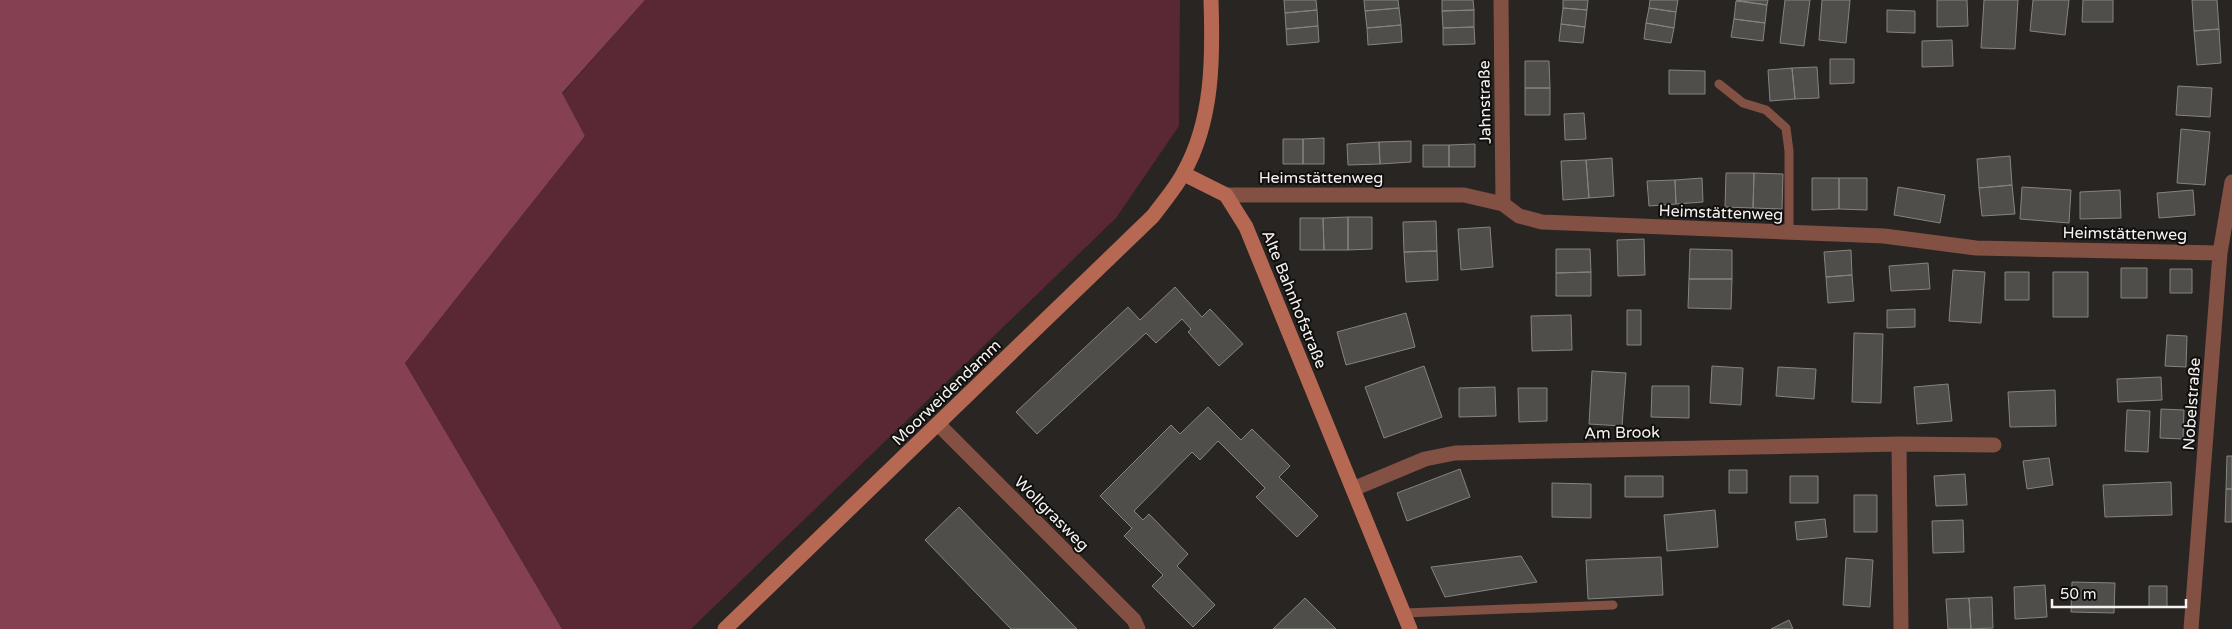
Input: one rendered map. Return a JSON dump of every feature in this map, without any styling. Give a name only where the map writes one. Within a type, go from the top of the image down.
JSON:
[{"type":"street","points":[[1211,0],[1213,50],[1209,94],[1198,144],[1184,174],[1226,195]]},
{"type":"street","name":"Jahnstraße","points":[[1501,0],[1503,204]]},
{"type":"street","name":"Moorweidendamm","points":[[725,629],[1153,216],[1184,174]]},
{"type":"street","name":"Nobelstraße","points":[[2191,629],[2220,253],[2232,182]]},
{"type":"street","name":"Heimstättenweg","points":[[1226,195],[1464,196],[1503,204],[1520,216],[1542,222],[1884,236],[1976,248],[2220,253]]},
{"type":"street","name":"Alte Bahnhofstraße","points":[[1226,195],[1246,227],[1410,629]]},
{"type":"street","name":"Wollgrasweg","points":[[938,424],[1134,620],[1138,629]]},
{"type":"street","points":[[1899,444],[1901,629]]},
{"type":"street","name":"Am Brook","points":[[1353,489],[1425,459],[1455,453],[1899,444],[1994,445]]},
{"type":"lane","points":[[1719,84],[1743,103],[1766,110],[1786,128],[1789,150],[1789,232]]},
{"type":"lane","points":[[1404,613],[1613,605]]},
{"type":"shaded area","points":[[0,0],[645,0],[562,93],[585,136],[405,363],[562,629],[0,629]]},
{"type":"shaded area","points":[[645,0],[1180,0],[1179,126],[1116,218],[691,629],[562,629],[405,363],[585,136],[562,94]]},
{"type":"building","points":[[1284,0],[1316,0],[1317,10],[1285,13]]},
{"type":"building","points":[[1364,0],[1398,0],[1399,8],[1365,11]]},
{"type":"building","points":[[1442,0],[1473,0],[1474,10],[1442,11]]},
{"type":"building","points":[[1563,0],[1588,0],[1587,10],[1563,8]]},
{"type":"building","points":[[1650,0],[1678,0],[1676,12],[1649,8]]},
{"type":"building","points":[[1736,0],[1768,0],[1767,5]]},
{"type":"building","points":[[1785,0],[1810,0],[1804,46],[1780,43]]},
{"type":"building","points":[[1822,0],[1850,0],[1846,43],[1819,40]]},
{"type":"building","points":[[1937,0],[1967,0],[1968,26],[1937,27]]},
{"type":"building","points":[[1984,0],[2018,0],[2015,49],[1981,48]]},
{"type":"building","points":[[2033,0],[2069,0],[2065,35],[2030,31]]},
{"type":"building","points":[[2083,0],[2113,0],[2113,22],[2082,22]]},
{"type":"building","points":[[2192,0],[2217,0],[2219,29],[2194,31]]},
{"type":"building","points":[[1736,1],[1767,5],[1765,23],[1734,19]]},
{"type":"building","points":[[1399,8],[1401,25],[1367,28],[1365,11]]},
{"type":"building","points":[[1563,8],[1587,10],[1585,27],[1561,24]]},
{"type":"building","points":[[1649,8],[1676,12],[1674,28],[1646,23]]},
{"type":"building","points":[[1317,10],[1318,26],[1286,29],[1285,13]]},
{"type":"building","points":[[1474,10],[1474,27],[1443,28],[1442,11]]},
{"type":"building","points":[[1887,10],[1915,11],[1915,33],[1887,32]]},
{"type":"building","points":[[1734,19],[1765,23],[1763,41],[1731,37]]},
{"type":"building","points":[[1646,23],[1674,28],[1671,43],[1644,39]]},
{"type":"building","points":[[1561,24],[1585,27],[1583,43],[1559,41]]},
{"type":"building","points":[[1401,25],[1402,42],[1368,45],[1367,28]]},
{"type":"building","points":[[1318,26],[1319,42],[1287,45],[1286,29]]},
{"type":"building","points":[[1474,27],[1475,44],[1443,45],[1443,28]]},
{"type":"building","points":[[2219,29],[2221,63],[2197,65],[2194,31]]},
{"type":"building","points":[[1952,40],[1953,66],[1922,67],[1922,41]]},
{"type":"building","points":[[1830,59],[1854,59],[1854,83],[1830,84]]},
{"type":"building","points":[[1525,61],[1549,61],[1550,88],[1525,88]]},
{"type":"building","points":[[1817,67],[1819,98],[1795,99],[1792,68]]},
{"type":"building","points":[[1792,68],[1795,99],[1770,101],[1768,70]]},
{"type":"building","points":[[1669,70],[1705,71],[1705,94],[1669,94]]},
{"type":"building","points":[[2178,86],[2212,88],[2210,117],[2176,115]]},
{"type":"building","points":[[1525,88],[1550,88],[1550,115],[1525,115]]},
{"type":"building","points":[[1584,113],[1586,139],[1565,140],[1564,114]]},
{"type":"building","points":[[2181,129],[2210,132],[2205,185],[2177,183]]},
{"type":"building","points":[[1324,138],[1324,164],[1303,164],[1303,139]]},
{"type":"building","points":[[1283,139],[1303,139],[1303,164],[1283,164]]},
{"type":"building","points":[[1411,141],[1411,162],[1380,164],[1379,142]]},
{"type":"building","points":[[1379,142],[1380,164],[1348,165],[1347,144]]},
{"type":"building","points":[[1475,144],[1475,167],[1449,167],[1449,145]]},
{"type":"building","points":[[1423,145],[1449,145],[1449,167],[1423,167]]},
{"type":"building","points":[[2010,156],[2012,185],[1979,188],[1977,159]]},
{"type":"building","points":[[1612,158],[1614,196],[1589,198],[1586,160]]},
{"type":"building","points":[[1586,160],[1589,198],[1563,200],[1561,161]]},
{"type":"building","points":[[1726,173],[1754,173],[1753,208],[1725,207]]},
{"type":"building","points":[[1754,173],[1783,174],[1782,209],[1753,208]]},
{"type":"building","points":[[1702,178],[1703,202],[1676,204],[1675,180]]},
{"type":"building","points":[[1812,178],[1839,178],[1839,209],[1812,210]]},
{"type":"building","points":[[1839,178],[1867,178],[1867,210],[1839,209]]},
{"type":"building","points":[[1675,180],[1676,204],[1649,206],[1647,181]]},
{"type":"building","points":[[2012,185],[2015,214],[1982,216],[1979,188]]},
{"type":"building","points":[[1898,187],[1945,195],[1940,223],[1894,215]]},
{"type":"building","points":[[2022,187],[2071,190],[2069,223],[2020,219]]},
{"type":"building","points":[[2120,190],[2121,218],[2080,219],[2080,192]]},
{"type":"building","points":[[2193,190],[2195,215],[2159,218],[2157,193]]},
{"type":"building","points":[[1348,217],[1348,250],[1324,250],[1323,218]]},
{"type":"building","points":[[1348,217],[1372,217],[1372,249],[1348,250]]},
{"type":"building","points":[[1300,218],[1323,218],[1324,250],[1300,250]]},
{"type":"building","points":[[1436,221],[1437,251],[1404,252],[1403,222]]},
{"type":"building","points":[[1490,227],[1493,267],[1461,270],[1458,229]]},
{"type":"building","points":[[1644,239],[1645,275],[1618,276],[1617,240]]},
{"type":"building","points":[[1556,249],[1590,249],[1591,272],[1556,273]]},
{"type":"building","points":[[1690,249],[1732,250],[1732,279],[1689,279]]},
{"type":"building","points":[[1851,250],[1852,275],[1826,277],[1824,252]]},
{"type":"building","points":[[1437,251],[1438,280],[1406,282],[1404,252]]},
{"type":"building","points":[[1928,263],[1930,289],[1891,291],[1889,266]]},
{"type":"building","points":[[2121,268],[2147,268],[2147,298],[2121,298]]},
{"type":"building","points":[[2170,269],[2192,269],[2192,293],[2170,293]]},
{"type":"building","points":[[1953,270],[1985,272],[1981,323],[1949,321]]},
{"type":"building","points":[[1591,272],[1591,296],[1556,296],[1556,273]]},
{"type":"building","points":[[2005,272],[2029,272],[2029,300],[2005,300]]},
{"type":"building","points":[[2053,272],[2088,272],[2088,317],[2053,317]]},
{"type":"building","points":[[1852,275],[1854,301],[1828,303],[1826,277]]},
{"type":"building","points":[[1689,279],[1732,279],[1731,309],[1688,308]]},
{"type":"building","points":[[1175,287],[1202,317],[1210,309],[1243,344],[1219,366],[1188,332],[1191,329],[1182,319],[1156,343],[1146,333],[1037,434],[1016,412],[1128,307],[1140,320]]},
{"type":"building","points":[[1915,309],[1915,327],[1887,328],[1887,310]]},
{"type":"building","points":[[1627,310],[1641,310],[1641,345],[1627,345]]},
{"type":"building","points":[[1406,313],[1415,347],[1346,365],[1337,332]]},
{"type":"building","points":[[1571,315],[1572,350],[1532,351],[1531,316]]},
{"type":"building","points":[[1854,333],[1883,334],[1881,403],[1852,402]]},
{"type":"building","points":[[2167,335],[2187,336],[2186,367],[2165,366]]},
{"type":"building","points":[[1424,366],[1442,417],[1384,438],[1365,387]]},
{"type":"building","points":[[1712,366],[1743,368],[1741,405],[1710,403]]},
{"type":"building","points":[[1778,367],[1816,369],[1814,399],[1776,396]]},
{"type":"building","points":[[1592,371],[1626,373],[1622,426],[1589,424]]},
{"type":"building","points":[[2161,377],[2162,400],[2118,402],[2117,379]]},
{"type":"building","points":[[1948,384],[1952,421],[1917,424],[1914,387]]},
{"type":"building","points":[[1652,386],[1689,386],[1689,418],[1651,417]]},
{"type":"building","points":[[1495,387],[1496,416],[1459,417],[1459,388]]},
{"type":"building","points":[[1518,388],[1547,388],[1547,421],[1519,422]]},
{"type":"building","points":[[2055,390],[2056,426],[2010,427],[2008,392]]},
{"type":"building","points":[[1208,407],[1241,440],[1252,429],[1290,466],[1279,477],[1318,516],[1297,537],[1256,497],[1265,488],[1218,441],[1200,460],[1192,452],[1134,511],[1143,520],[1149,514],[1188,554],[1177,566],[1215,605],[1193,627],[1152,586],[1163,575],[1124,536],[1132,528],[1100,496],[1171,425],[1180,434]]},
{"type":"building","points":[[2161,409],[2184,410],[2183,439],[2160,438]]},
{"type":"building","points":[[2127,410],[2150,411],[2148,452],[2125,451]]},
{"type":"building","points":[[2227,456],[2232,456],[2232,489],[2226,489]]},
{"type":"building","points":[[2049,458],[2053,485],[2027,489],[2023,461]]},
{"type":"building","points":[[1460,469],[1470,497],[1407,521],[1397,493]]},
{"type":"building","points":[[1729,470],[1747,470],[1747,493],[1729,493]]},
{"type":"building","points":[[1965,474],[1967,505],[1936,506],[1934,476]]},
{"type":"building","points":[[1625,476],[1663,476],[1663,497],[1625,497]]},
{"type":"building","points":[[1790,476],[1818,476],[1818,503],[1790,503]]},
{"type":"building","points":[[2171,482],[2172,515],[2105,517],[2103,485]]},
{"type":"building","points":[[1552,483],[1591,484],[1591,518],[1552,517]]},
{"type":"building","points":[[2226,489],[2232,489],[2232,522],[2225,522]]},
{"type":"building","points":[[1854,495],[1877,495],[1877,532],[1854,532]]},
{"type":"building","points":[[959,507],[1077,629],[1011,629],[925,540]]},
{"type":"building","points":[[1715,510],[1718,547],[1667,551],[1664,515]]},
{"type":"building","points":[[1825,519],[1827,537],[1797,540],[1795,522]]},
{"type":"building","points":[[1963,520],[1964,552],[1933,553],[1932,521]]},
{"type":"building","points":[[1521,556],[1537,582],[1445,597],[1431,567]]},
{"type":"building","points":[[1661,557],[1663,595],[1588,599],[1586,560]]},
{"type":"building","points":[[1846,558],[1873,560],[1870,607],[1843,605]]},
{"type":"building","points":[[2072,582],[2115,583],[2114,613],[2071,612]]},
{"type":"building","points":[[2045,585],[2047,617],[2015,619],[2014,587]]},
{"type":"building","points":[[2149,586],[2167,586],[2167,607],[2149,607]]},
{"type":"building","points":[[1992,597],[1993,628],[1971,629],[1969,598]]},
{"type":"building","points":[[1305,598],[1336,629],[1273,629]]},
{"type":"building","points":[[1969,598],[1971,629],[1948,629],[1946,599]]},
{"type":"building","points":[[1789,620],[1793,629],[1771,629]]}]
